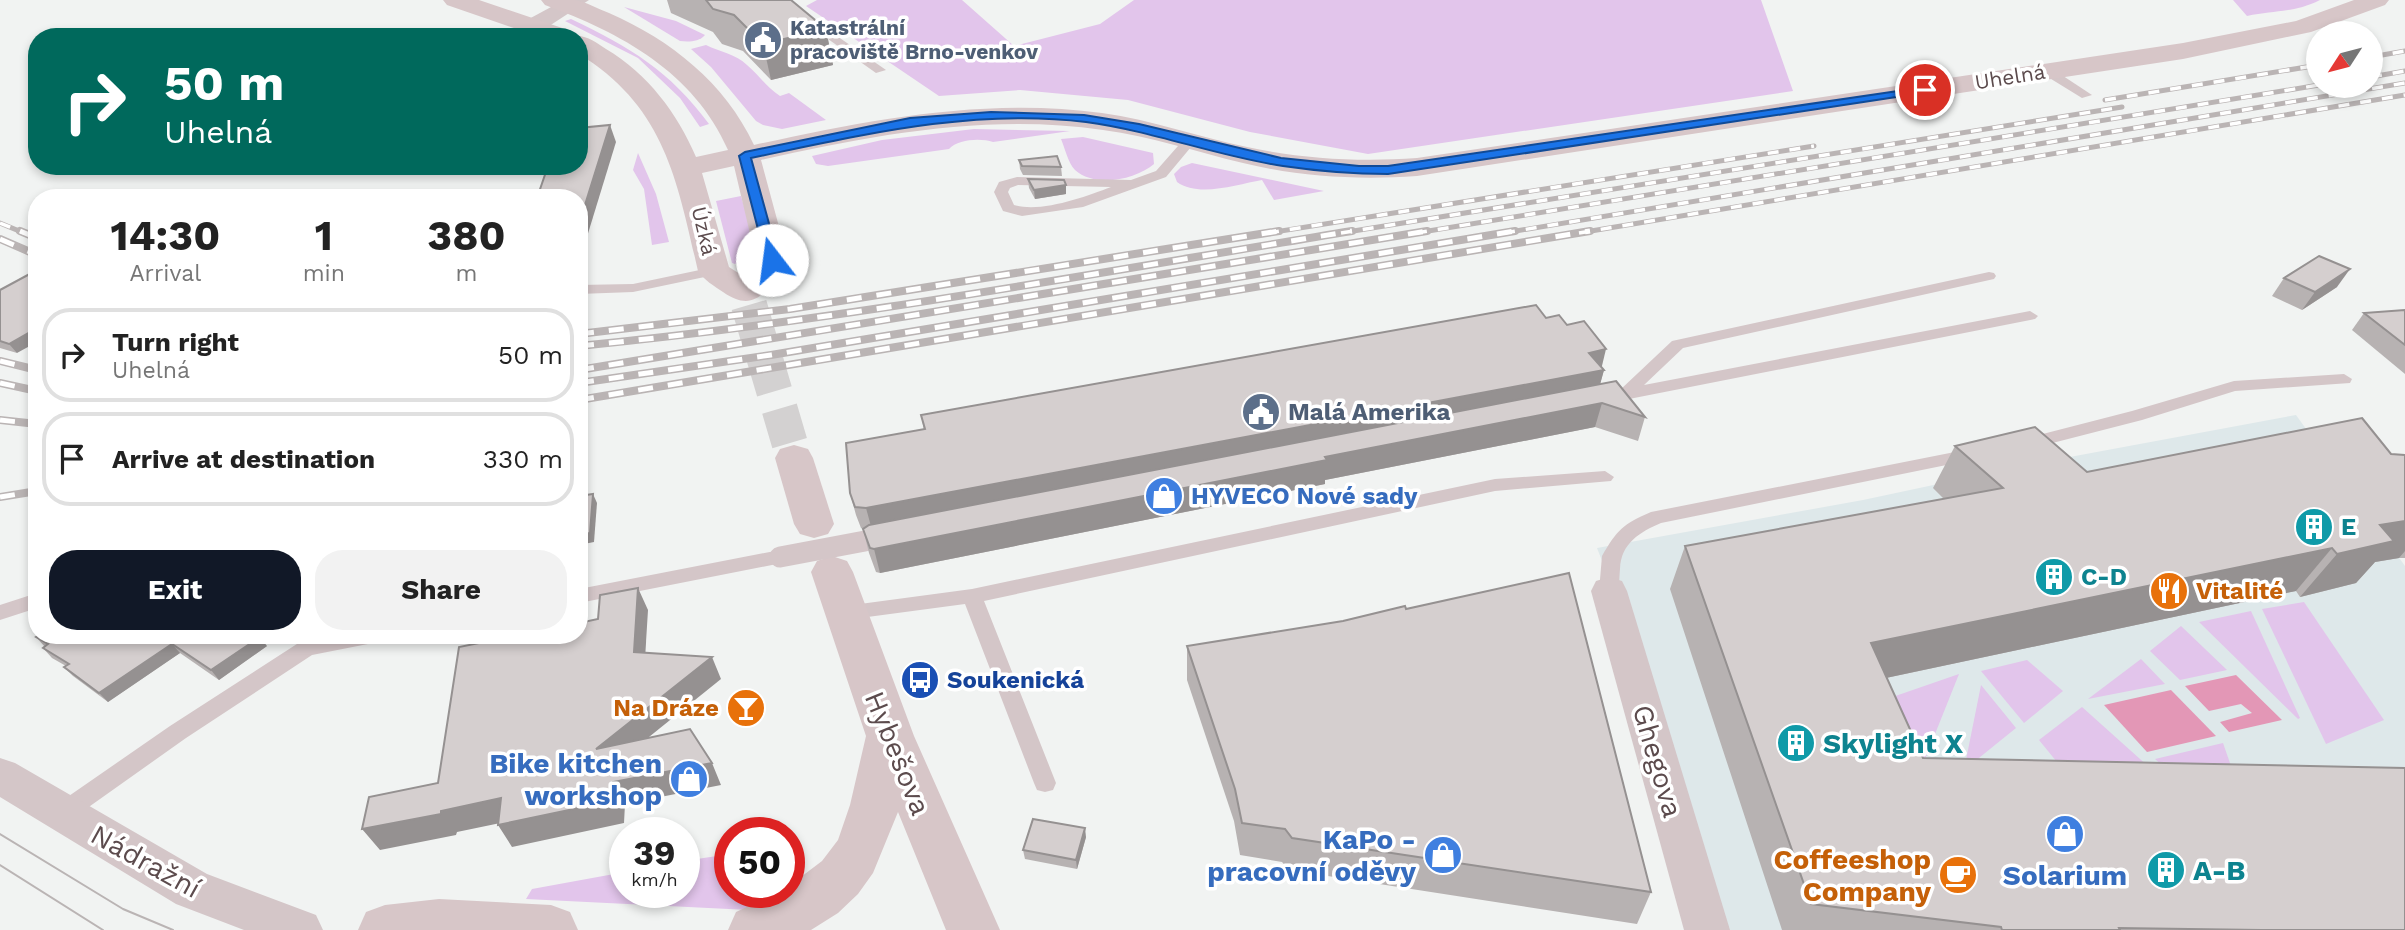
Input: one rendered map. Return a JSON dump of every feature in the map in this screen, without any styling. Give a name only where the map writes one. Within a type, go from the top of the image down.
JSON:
[{"type":"main road","points":[[455,0],[542,28]]},
{"type":"main road","name":"Uhelná","points":[[686,167],[883,126],[991,115],[1084,119],[1139,128],[1281,162],[1359,170],[1388,170],[2266,36],[2335,17],[2377,0]]},
{"type":"main road","name":"Úzká","points":[[567,2],[634,36],[686,72],[722,112],[745,156],[772,260],[748,299],[713,271],[686,167],[671,131],[642,89],[611,62],[588,48]]},
{"type":"main road","points":[[794,458],[814,524]]},
{"type":"main road","name":"Hybešova","points":[[832,572],[890,736],[973,930]]},
{"type":"main road","points":[[755,930],[797,912],[825,894],[858,855],[874,816],[890,736]]},
{"type":"main road","points":[[385,930],[450,924],[551,930]]},
{"type":"street","points":[[535,25],[567,2]]},
{"type":"street","name":"Ghegova","points":[[1609,591],[1707,930]]},
{"type":"street","name":"Nádražní","points":[[0,776],[192,889],[300,930]]},
{"type":"lane","points":[[778,0],[880,70]]},
{"type":"lane","points":[[2047,71],[2086,95]]},
{"type":"lane","points":[[1133,184],[1017,181],[1004,185],[1001,192],[1008,208],[1021,212],[1078,204],[1161,174],[1190,141]]},
{"type":"lane","points":[[588,290],[633,288],[713,271]]},
{"type":"lane","points":[[1624,395],[1678,344],[1989,276]]},
{"type":"lane","points":[[1583,402],[2031,316]]},
{"type":"lane","points":[[1609,591],[1611,556],[1630,529],[1657,517],[1998,450],[2136,416],[2234,386],[2344,379]]},
{"type":"lane","points":[[845,613],[972,596],[1495,485],[1605,477]]},
{"type":"lane","points":[[588,594],[872,540]]},
{"type":"lane","points":[[972,596],[1045,783]]},
{"type":"lane","points":[[0,613],[28,603]]},
{"type":"lane","points":[[61,814],[305,644]]},
{"type":"shaded area","points":[[817,0],[962,0],[1014,46],[1100,24],[1134,0],[1761,0],[1793,91],[1368,154],[1250,132],[1128,100],[1020,90],[939,96],[806,6]]},
{"type":"shaded area","points":[[2233,0],[2320,0],[2293,9],[2247,16]]},
{"type":"shaded area","points":[[624,7],[676,21],[705,35],[697,40],[680,41]]},
{"type":"shaded area","points":[[571,19],[612,40],[648,62],[679,89],[709,124],[700,127],[680,98],[638,58],[588,33],[588,28],[579,28],[565,21]]},
{"type":"shaded area","points":[[706,45],[738,58],[780,96],[789,93],[826,120],[782,129],[756,121],[711,67],[691,49]]},
{"type":"shaded area","points":[[974,129],[1070,131],[993,142],[970,140],[949,149],[828,166],[816,164],[812,156],[882,140]]},
{"type":"shaded area","points":[[1083,137],[1153,153],[1154,164],[1146,170],[1115,180],[1083,176],[1073,167],[1061,139]]},
{"type":"shaded area","points":[[638,153],[656,194],[669,242],[652,245],[644,189],[633,170]]},
{"type":"shaded area","points":[[1192,163],[1324,191],[1274,200],[1262,180],[1219,188],[1186,187],[1177,182],[1174,174],[1181,167]]},
{"type":"shaded area","points":[[741,196],[750,245],[745,260],[735,264],[732,263],[716,201]]},
{"type":"shaded area","points":[[2296,415],[2405,566],[2405,930],[1712,930],[1613,589],[1597,548],[1863,500],[2032,464]]},
{"type":"shaded area","points":[[2304,602],[2384,720],[2326,744],[2262,609]]},
{"type":"shaded area","points":[[2251,611],[2300,718],[2298,719],[2199,622]]},
{"type":"shaded area","points":[[2181,626],[2227,670],[2180,680],[2150,651]]},
{"type":"shaded area","points":[[2141,659],[2165,684],[2088,699]]},
{"type":"shaded area","points":[[2027,660],[2063,691],[2024,723],[1981,671]]},
{"type":"shaded area","points":[[1959,674],[1921,769],[1878,702]]},
{"type":"shaded area","points":[[2236,675],[2282,720],[2229,732],[2220,722],[2252,713],[2241,704],[2209,711],[2185,686]]},
{"type":"shaded area","points":[[1981,685],[2016,728],[1964,770]]},
{"type":"shaded area","points":[[2171,690],[2216,736],[2147,752],[2104,705]]},
{"type":"shaded area","points":[[2082,707],[2169,785],[2075,784],[2039,740]]},
{"type":"shaded area","points":[[2223,743],[2238,786],[2185,785],[2155,759]]},
{"type":"shaded area","points":[[714,856],[714,908],[755,908],[749,910],[700,908],[700,859]]},
{"type":"shaded area","points":[[609,875],[609,903],[526,899],[532,889]]},
{"type":"building","points":[[706,0],[791,0],[826,29],[763,44],[734,15],[713,9]]},
{"type":"building","points":[[610,125],[588,195],[588,189],[540,189],[545,175],[588,175],[588,127]]},
{"type":"building","points":[[1057,156],[1061,167],[1022,166],[1019,160]]},
{"type":"building","points":[[1028,179],[1064,180],[1066,185],[1034,190]]},
{"type":"building","points":[[2319,256],[2350,269],[2315,292],[2284,278]]},
{"type":"building","points":[[28,275],[28,333],[9,344],[0,341],[0,290]]},
{"type":"building","points":[[1536,305],[1546,318],[1559,315],[1567,325],[1584,321],[1606,349],[1589,353],[1604,370],[866,508],[855,507],[850,493],[846,443],[925,429],[921,415]]},
{"type":"building","points":[[2405,310],[2405,345],[2364,313]]},
{"type":"building","points":[[1616,381],[1645,417],[1602,403],[874,549],[870,548],[863,529],[869,525]]},
{"type":"building","points":[[2362,418],[2391,454],[2405,455],[2405,521],[2380,525],[2394,541],[2337,554],[2332,548],[1871,643],[1923,758],[2405,768],[2405,930],[2002,930],[2001,927],[1811,904],[1685,546],[2003,488],[1955,446],[2035,427],[2087,472]]},
{"type":"building","points":[[593,494],[588,533],[588,495]]},
{"type":"building","points":[[1569,573],[1651,892],[1292,838],[1285,829],[1242,823],[1235,789],[1187,646],[1343,621],[1405,606],[1406,609]]},
{"type":"building","points":[[638,588],[634,652],[712,657],[596,749],[690,729],[712,763],[613,782],[612,801],[498,825],[501,798],[441,811],[441,814],[362,829],[369,797],[438,783],[459,647],[474,644],[588,644],[588,621],[598,619],[600,595]]},
{"type":"building","points":[[48,644],[172,644],[99,693],[64,667],[69,664],[43,648]]},
{"type":"building","points":[[172,644],[250,644],[211,670]]},
{"type":"building","points":[[1033,819],[1085,828],[1076,860],[1023,850]]},
{"type":"tunnel","points":[[749,305],[794,458]]},
{"type":"tram line","points":[[0,834],[123,909],[173,930]]},
{"type":"tram line","points":[[0,865],[103,930]]},
{"type":"railway","points":[[2384,55],[2405,51]]},
{"type":"railway","points":[[2105,100],[2306,67]]},
{"type":"railway","points":[[2384,75],[2405,71]]},
{"type":"railway","points":[[1504,233],[2405,83]]},
{"type":"railway","points":[[1416,233],[2306,87]]},
{"type":"railway","points":[[1579,233],[2405,95]]},
{"type":"railway","points":[[1341,233],[2122,107]]},
{"type":"railway","points":[[1268,233],[1814,146]]},
{"type":"railway","points":[[0,223],[24,233]]},
{"type":"railway","points":[[20,231],[28,234]]},
{"type":"railway","points":[[588,333],[790,309],[1279,231]]},
{"type":"railway","points":[[588,345],[870,310],[1352,231]]},
{"type":"railway","points":[[588,369],[1427,231]]},
{"type":"railway","points":[[588,382],[771,355],[1515,231]]},
{"type":"railway","points":[[588,398],[1590,231]]},
{"type":"railway","points":[[0,239],[28,251]]},
{"type":"railway","points":[[0,361],[28,368]]},
{"type":"railway","points":[[0,383],[28,389]]},
{"type":"railway","points":[[0,420],[28,423]]},
{"type":"railway","points":[[0,497],[28,492]]},
{"type":"place","name":"Katastrální pracoviště Brno-venkov","points":[[763,40]]},
{"type":"place","name":"Malá Amerika","points":[[1261,412]]},
{"type":"place","name":"HYVECO Nové sady","points":[[1164,496]]},
{"type":"place","name":"E","points":[[2314,527]]},
{"type":"place","name":"C-D","points":[[2054,577]]},
{"type":"place","name":"Vitalité","points":[[2169,591]]},
{"type":"place","name":"Soukenická","points":[[920,680]]},
{"type":"place","name":"Na Dráze","points":[[746,708]]},
{"type":"place","name":"Skylight X","points":[[1796,743]]},
{"type":"place","name":"Bike kitchen workshop","points":[[689,779]]},
{"type":"place","name":"Solarium","points":[[2065,834]]},
{"type":"place","name":"KaPo - pracovní oděvy","points":[[1443,855]]},
{"type":"place","name":"A-B","points":[[2166,870]]},
{"type":"place","name":"Coffeeshop Company","points":[[1958,875]]},
{"type":"route","points":[[772,260],[745,156],[910,121],[991,115],[1084,119],[1139,128],[1246,156],[1281,162],[1359,170],[1388,170],[1925,90]]}]
